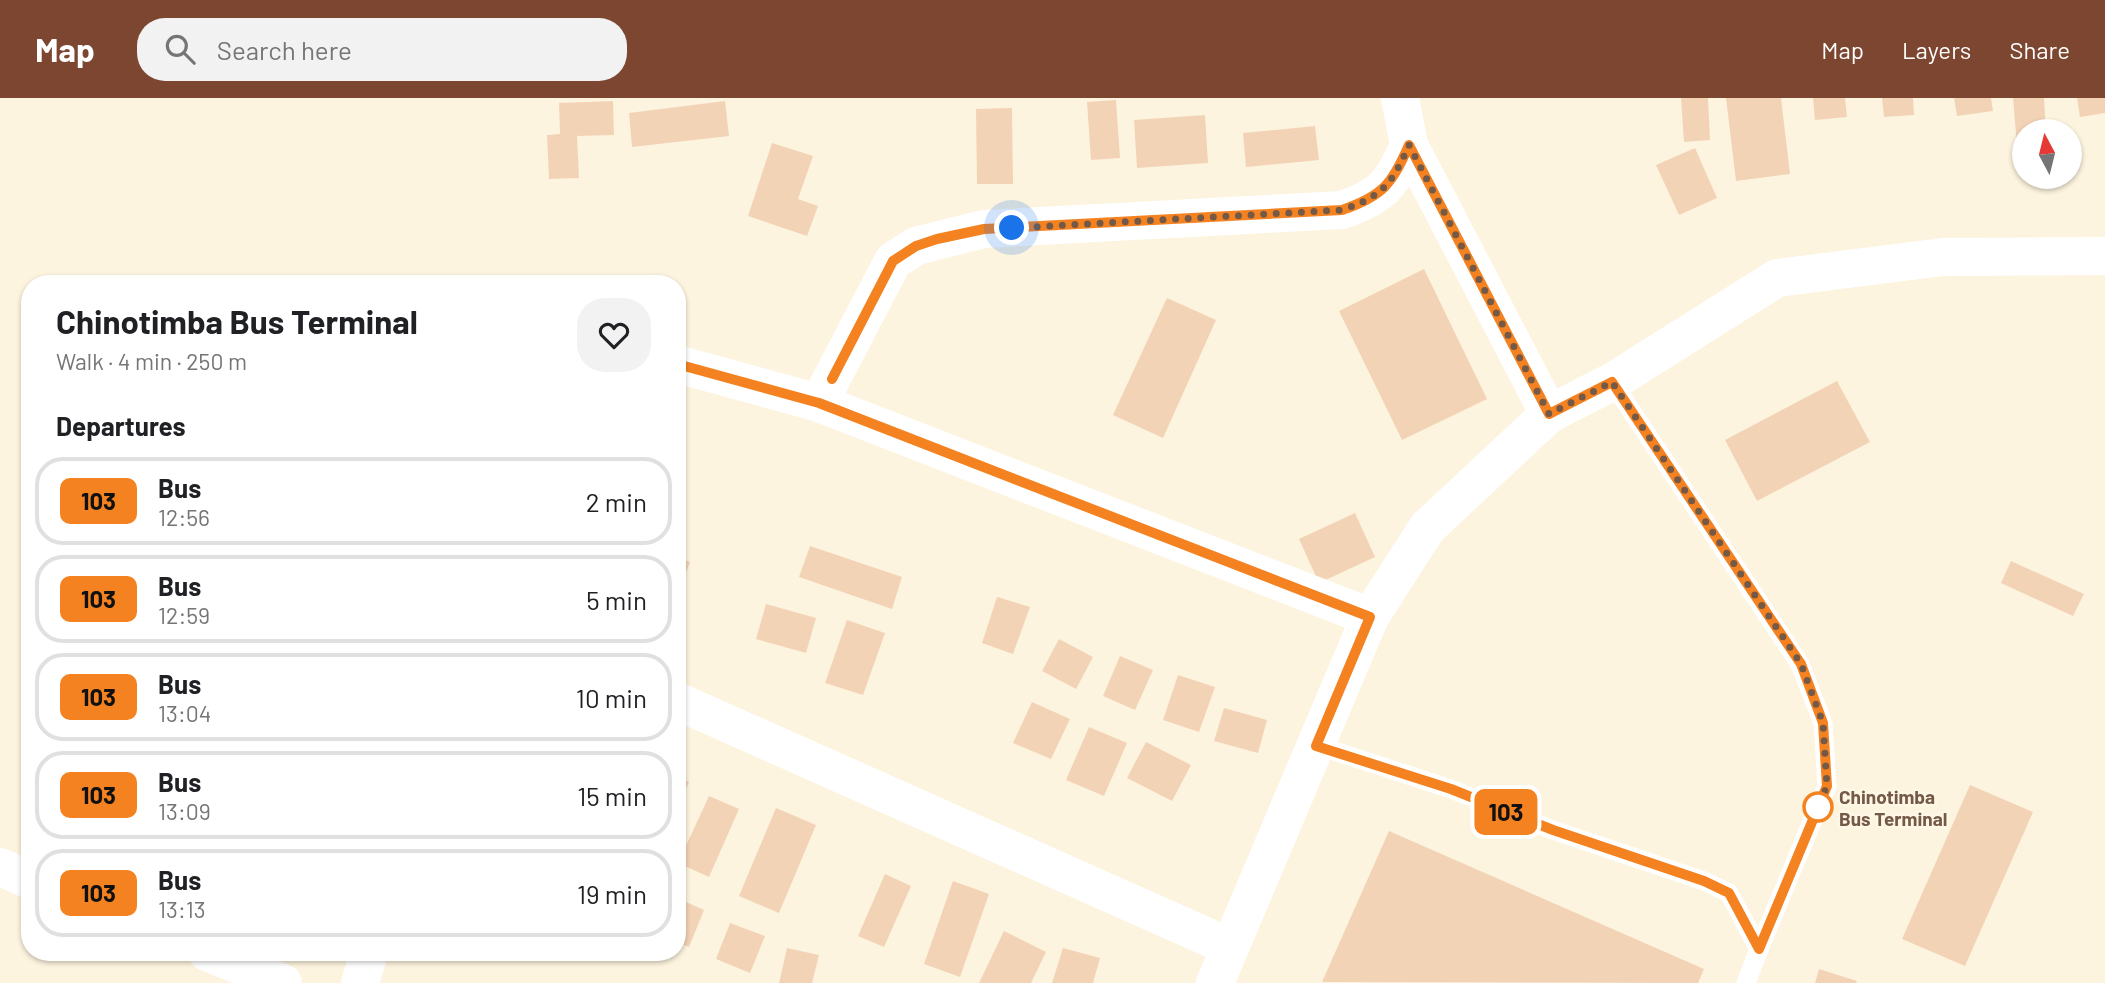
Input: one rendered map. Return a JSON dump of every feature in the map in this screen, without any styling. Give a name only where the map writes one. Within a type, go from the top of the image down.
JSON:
[{"type":"street","points":[[1400,98],[1409,145],[1549,414]]},
{"type":"street","points":[[819,403],[893,261],[916,246],[984,229],[1342,210],[1371,200],[1394,180],[1409,145]]},
{"type":"street","points":[[1216,983],[1370,617],[1427,528],[1549,414],[1612,382],[1777,278],[1943,257],[2105,256]]},
{"type":"street","points":[[686,366],[819,403],[1370,617]]},
{"type":"street","points":[[686,705],[1230,947]]},
{"type":"street","points":[[0,867],[21,876]]},
{"type":"street","points":[[229,961],[283,983]]},
{"type":"street","points":[[360,983],[366,961]]},
{"type":"lane","points":[[1612,382],[1801,664],[1823,723],[1827,786],[1746,983]]},
{"type":"lane","points":[[1316,746],[1451,789],[1553,830],[1704,881],[1729,893],[1759,949]]},
{"type":"building","points":[[1681,98],[1708,98],[1710,140],[1684,142]]},
{"type":"building","points":[[1726,98],[1781,98],[1790,174],[1736,181]]},
{"type":"building","points":[[1813,98],[1845,98],[1847,117],[1815,120]]},
{"type":"building","points":[[1882,98],[1913,98],[1914,115],[1884,117]]},
{"type":"building","points":[[1954,98],[1991,98],[1993,111],[1957,116]]},
{"type":"building","points":[[2013,98],[2044,98],[2045,119],[2015,119]]},
{"type":"building","points":[[2077,98],[2105,98],[2105,113],[2080,117]]},
{"type":"building","points":[[1116,100],[1120,158],[1091,160],[1087,102]]},
{"type":"building","points":[[613,101],[614,135],[577,136],[579,178],[549,179],[547,135],[560,134],[559,103]]},
{"type":"building","points":[[725,101],[729,136],[632,147],[629,113]]},
{"type":"building","points":[[1012,108],[1013,184],[977,184],[976,109]]},
{"type":"building","points":[[1205,115],[1208,163],[1137,168],[1134,120]]},
{"type":"building","points":[[1315,126],[1319,160],[1246,167],[1243,133]]},
{"type":"building","points":[[772,143],[813,156],[798,199],[818,206],[807,236],[748,216]]},
{"type":"building","points":[[1695,148],[1717,198],[1679,215],[1656,165]]},
{"type":"building","points":[[1424,269],[1487,399],[1402,440],[1339,311]]},
{"type":"building","points":[[1167,298],[1216,320],[1163,438],[1113,415]]},
{"type":"building","points":[[1837,381],[1870,442],[1757,501],[1725,440]]},
{"type":"building","points":[[1355,513],[1375,557],[1319,583],[1299,539]]},
{"type":"building","points":[[810,546],[902,577],[892,609],[799,577]]},
{"type":"building","points":[[2011,561],[2084,594],[2073,616],[2001,583]]},
{"type":"building","points":[[997,597],[1030,607],[1013,654],[982,643]]},
{"type":"building","points":[[766,604],[816,618],[806,653],[756,639]]},
{"type":"building","points":[[847,620],[885,633],[863,695],[825,683]]},
{"type":"building","points":[[1059,639],[1093,657],[1076,689],[1042,671]]},
{"type":"building","points":[[1120,656],[1153,670],[1135,710],[1103,696]]},
{"type":"building","points":[[1178,675],[1215,687],[1199,732],[1163,720]]},
{"type":"building","points":[[1032,702],[1070,719],[1051,759],[1013,743]]},
{"type":"building","points":[[1224,708],[1267,720],[1258,753],[1214,741]]},
{"type":"building","points":[[1089,727],[1127,743],[1104,796],[1066,780]]},
{"type":"building","points":[[1146,742],[1191,765],[1172,801],[1127,778]]},
{"type":"building","points":[[1970,785],[2033,812],[1965,966],[1902,939]]},
{"type":"building","points":[[709,796],[739,809],[709,877],[686,867],[686,846]]},
{"type":"building","points":[[776,808],[816,825],[779,913],[739,896]]},
{"type":"building","points":[[1389,831],[1704,969],[1698,983],[1322,982]]},
{"type":"building","points":[[885,874],[911,886],[884,947],[858,936]]},
{"type":"building","points":[[953,881],[989,894],[960,977],[924,964]]},
{"type":"building","points":[[686,902],[704,910],[689,947],[686,946]]},
{"type":"building","points":[[730,923],[765,936],[750,973],[716,959]]},
{"type":"building","points":[[1004,931],[1046,952],[1031,983],[979,983]]},
{"type":"building","points":[[787,948],[819,955],[812,983],[779,983]]},
{"type":"building","points":[[1063,948],[1100,958],[1093,983],[1052,983]]},
{"type":"building","points":[[1819,969],[1857,981],[1815,983]]},
{"type":"bus line","name":"103","points":[[686,366],[819,403],[1370,617],[1316,746],[1451,789],[1553,830],[1704,881],[1729,893],[1759,949],[1827,786],[1823,723],[1801,664],[1612,382],[1549,414],[1409,145],[1394,180],[1371,200],[1342,210],[984,229],[916,246],[893,261],[832,379]]},
{"type":"place","name":"Chinotimba Bus Terminal","points":[[1818,807]]},
{"type":"route","points":[[1012,228],[1342,210],[1371,200],[1394,180],[1409,145],[1549,414],[1612,382],[1801,664],[1823,723],[1827,786],[1817,809],[1818,807]]}]
